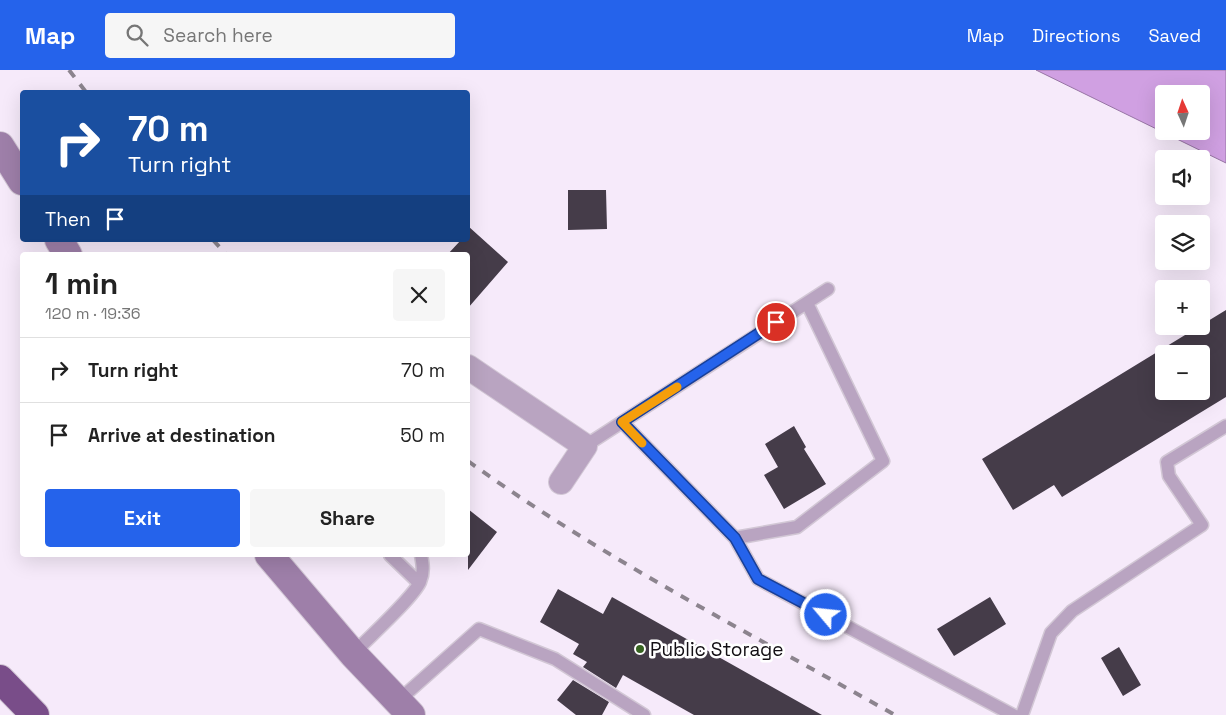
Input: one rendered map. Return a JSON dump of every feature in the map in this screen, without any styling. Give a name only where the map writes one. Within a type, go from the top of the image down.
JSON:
[{"type":"highway","points":[[0,679],[35,715]]},
{"type":"main road","points":[[0,146],[20,178]]},
{"type":"main road","points":[[271,557],[353,654],[404,708]]},
{"type":"street","points":[[470,368],[585,446],[561,482]]},
{"type":"lane","points":[[585,446],[828,289]]},
{"type":"lane","points":[[735,538],[796,527],[883,461],[807,302]]},
{"type":"lane","points":[[622,422],[735,538],[758,579],[1013,715]]},
{"type":"lane","points":[[1022,715],[1052,634],[1072,611],[1202,525],[1169,476],[1168,462],[1226,426]]},
{"type":"lane","points":[[392,557],[419,583]]},
{"type":"lane","points":[[353,654],[419,583],[424,568],[421,557]]},
{"type":"lane","points":[[404,708],[480,629],[555,660],[644,715]]},
{"type":"shaded area","points":[[1036,70],[1226,70],[1226,163],[1210,155],[1210,150],[1199,150],[1179,140],[1210,140],[1210,85],[1155,85],[1155,128]]},
{"type":"building","points":[[568,190],[606,190],[607,229],[568,230]]},
{"type":"building","points":[[470,228],[508,262],[470,306],[470,252],[450,252],[459,242],[470,242]]},
{"type":"building","points":[[1226,310],[1226,397],[1062,497],[1054,485],[1013,510],[982,459],[1155,353],[1155,400],[1210,400],[1210,345],[1169,345],[1185,335],[1210,335],[1210,320]]},
{"type":"building","points":[[794,426],[806,447],[804,449],[826,484],[784,509],[764,475],[778,467],[765,444]]},
{"type":"building","points":[[470,511],[497,532],[468,570],[468,557],[470,557]]},
{"type":"building","name":"Public Storage","points":[[558,589],[603,614],[612,597],[822,715],[694,715],[623,675],[616,688],[583,667],[587,662],[573,654],[579,644],[540,622]]},
{"type":"building","points":[[990,597],[1006,624],[954,656],[937,629]]},
{"type":"building","points":[[1119,647],[1141,685],[1123,696],[1101,658]]},
{"type":"building","points":[[573,680],[609,702],[602,715],[576,715],[557,700]]},
{"type":"railway","points":[[69,70],[84,90]]},
{"type":"railway","points":[[215,242],[224,252]]},
{"type":"railway","points":[[470,462],[624,563],[895,715]]},
{"type":"slow traffic","points":[[642,443],[622,422],[677,387]]},
{"type":"place","name":"Public Storage","points":[[640,649]]},
{"type":"route","points":[[776,322],[622,422],[735,538],[758,579],[826,615]]}]
